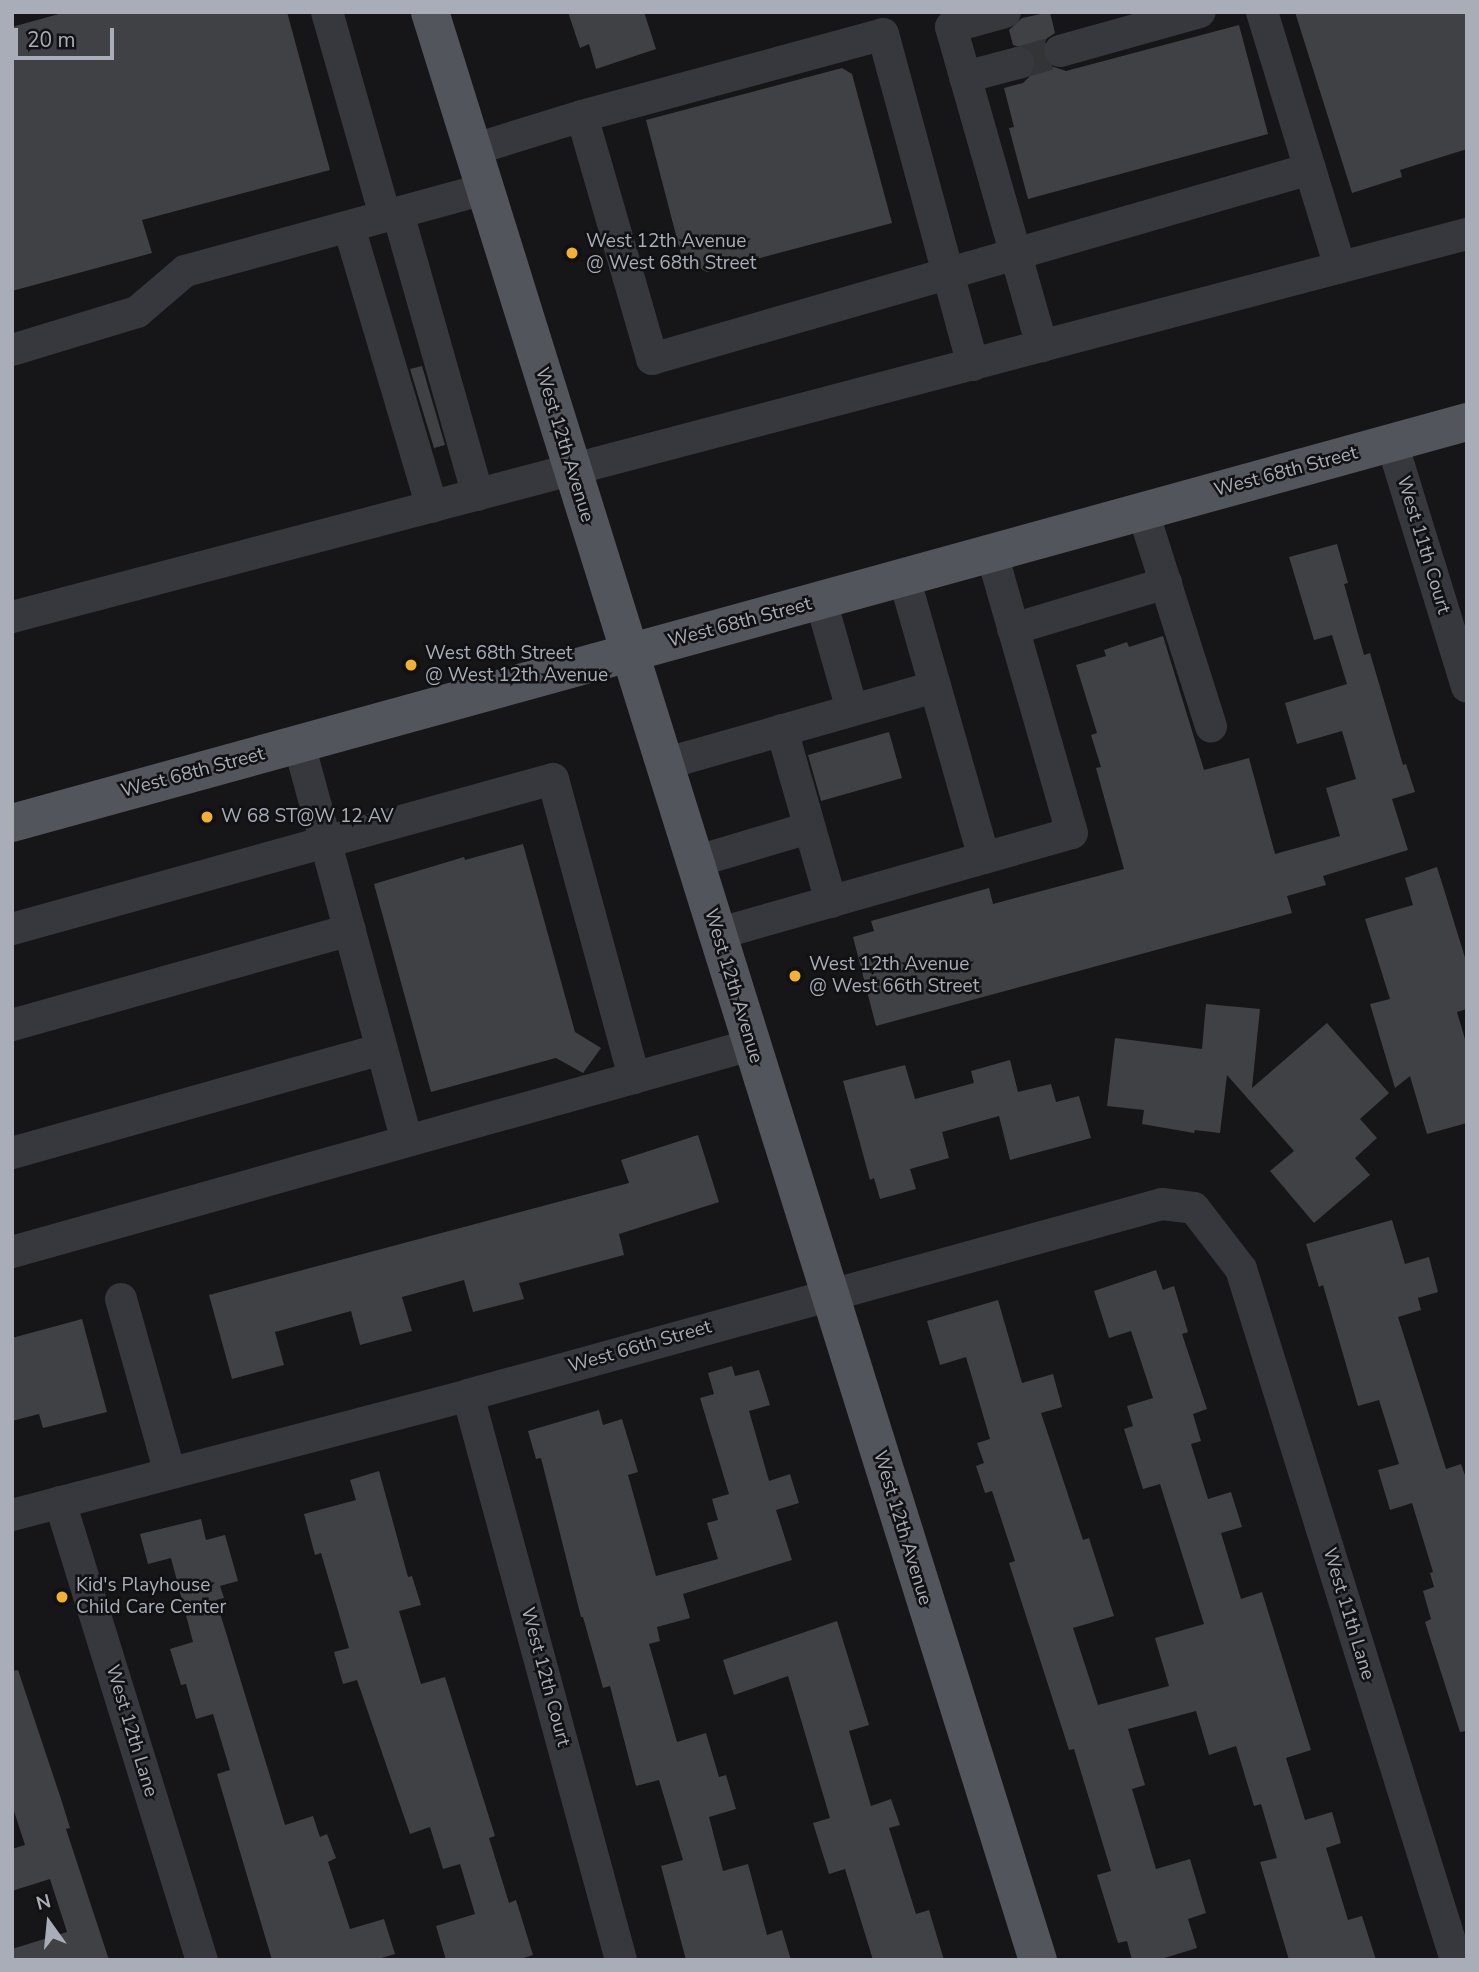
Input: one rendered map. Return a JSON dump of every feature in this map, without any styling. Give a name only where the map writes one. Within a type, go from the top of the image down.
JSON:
[{"type":"main road","name":"West 12th Avenue","points":[[430,12],[828,1295],[1038,1960]]},
{"type":"main road","name":"West 68th Street","points":[[12,823],[1467,422]]},
{"type":"street","points":[[327,12],[478,495]]},
{"type":"street","points":[[1004,12],[951,27],[1041,346]]},
{"type":"street","points":[[1060,51],[1200,12]]},
{"type":"street","points":[[1262,12],[1340,267]]},
{"type":"street","points":[[472,150],[582,116],[883,34],[973,365]]},
{"type":"street","points":[[965,77],[1018,63]]},
{"type":"street","points":[[582,116],[652,359],[1310,169]]},
{"type":"street","points":[[12,350],[137,312],[185,271],[485,189]]},
{"type":"street","points":[[349,227],[432,507]]},
{"type":"street","points":[[12,617],[1467,234]]},
{"type":"street","name":"West 11th Court","points":[[1392,443],[1467,687]]},
{"type":"street","points":[[1143,512],[1211,727]]},
{"type":"street","points":[[717,934],[1072,833],[992,554]]},
{"type":"street","points":[[904,578],[984,858]]},
{"type":"street","points":[[1013,629],[1166,583]]},
{"type":"street","points":[[821,601],[852,710]]},
{"type":"street","points":[[664,764],[935,687]]},
{"type":"street","points":[[782,730],[831,902]]},
{"type":"street","points":[[299,744],[407,1141]]},
{"type":"street","points":[[12,929],[325,840],[553,779],[634,1078]]},
{"type":"street","points":[[694,862],[810,828]]},
{"type":"street","points":[[12,1025],[350,930]]},
{"type":"street","points":[[13,1251],[751,1045]]},
{"type":"street","points":[[12,1153],[382,1049]]},
{"type":"street","name":"West 66th Street","points":[[12,1515],[468,1395],[1162,1203],[1194,1208],[1241,1269]]},
{"type":"street","name":"West 11th Lane","points":[[1241,1269],[1456,1960]]},
{"type":"street","points":[[121,1299],[170,1473]]},
{"type":"street","name":"West 12th Court","points":[[468,1395],[621,1960]]},
{"type":"street","name":"West 12th Lane","points":[[60,1502],[202,1960]]},
{"type":"building","points":[[66,12],[287,12],[330,170],[142,220],[152,253],[12,291],[12,27]]},
{"type":"building","points":[[568,12],[644,12],[656,49],[596,69],[589,44],[580,48]]},
{"type":"building","points":[[1050,12],[1055,33],[1046,39],[1042,55],[1048,65],[1066,71],[1239,25],[1268,134],[1028,199],[1009,128],[1014,127],[1004,88],[1023,83],[1035,68],[1036,59],[1031,50],[1013,45],[1009,30],[1022,18]]},
{"type":"building","points":[[1295,12],[1467,12],[1467,149],[1400,170],[1402,177],[1352,193]]},
{"type":"building","points":[[842,68],[852,74],[892,223],[707,272],[682,258],[646,120]]},
{"type":"building","points":[[422,366],[445,445],[434,448],[410,369]]},
{"type":"building","points":[[1337,544],[1348,583],[1344,584],[1364,655],[1370,653],[1403,765],[1406,764],[1415,792],[1392,799],[1408,850],[1323,876],[1326,885],[1287,896],[1292,913],[876,1026],[853,937],[874,931],[871,921],[989,888],[993,904],[1124,869],[1096,768],[1101,767],[1091,735],[1097,733],[1076,665],[1106,656],[1104,650],[1127,642],[1129,647],[1163,636],[1204,770],[1249,758],[1275,854],[1340,836],[1326,788],[1356,779],[1342,731],[1297,744],[1285,703],[1347,684],[1332,635],[1314,640],[1289,557]]},
{"type":"building","points":[[889,732],[902,778],[821,801],[808,755]]},
{"type":"building","points":[[523,844],[575,1032],[601,1048],[583,1073],[556,1058],[431,1092],[374,884],[464,857],[465,860]]},
{"type":"building","points":[[1437,867],[1467,964],[1467,1009],[1457,1012],[1467,1046],[1467,1123],[1427,1134],[1410,1076],[1395,1088],[1370,1004],[1390,999],[1365,919],[1413,905],[1405,878]]},
{"type":"building","points":[[1206,1004],[1260,1009],[1252,1088],[1327,1023],[1389,1093],[1360,1119],[1377,1138],[1355,1158],[1370,1175],[1314,1223],[1270,1171],[1294,1151],[1227,1075],[1220,1133],[1195,1130],[1194,1133],[1142,1124],[1144,1110],[1107,1106],[1115,1038],[1202,1049]]},
{"type":"building","points":[[1010,1060],[1018,1092],[1051,1084],[1056,1102],[1079,1096],[1091,1138],[1010,1160],[999,1116],[942,1132],[949,1158],[910,1169],[916,1189],[880,1199],[874,1178],[870,1180],[843,1081],[905,1065],[915,1099],[974,1083],[971,1071]]},
{"type":"building","points":[[698,1135],[719,1202],[619,1234],[624,1255],[519,1283],[524,1299],[473,1312],[464,1280],[402,1297],[412,1331],[360,1345],[351,1311],[275,1332],[284,1365],[232,1379],[209,1295],[629,1183],[621,1160]]},
{"type":"building","points":[[1392,1220],[1405,1264],[1429,1257],[1438,1292],[1418,1298],[1421,1310],[1398,1317],[1446,1469],[1461,1464],[1467,1481],[1467,1731],[1460,1732],[1425,1622],[1431,1619],[1423,1591],[1434,1587],[1430,1573],[1433,1572],[1412,1503],[1390,1510],[1378,1470],[1399,1464],[1379,1400],[1358,1406],[1323,1285],[1319,1287],[1306,1244]]},
{"type":"building","points":[[1156,1270],[1163,1290],[1174,1286],[1188,1332],[1182,1334],[1207,1409],[1193,1414],[1201,1441],[1191,1444],[1208,1499],[1231,1492],[1242,1527],[1221,1533],[1241,1599],[1262,1592],[1311,1750],[1286,1758],[1305,1820],[1332,1812],[1341,1843],[1326,1848],[1348,1920],[1362,1916],[1376,1960],[1289,1960],[1260,1862],[1277,1858],[1261,1804],[1254,1806],[1236,1746],[1209,1755],[1196,1711],[1128,1729],[1145,1785],[1132,1789],[1156,1869],[1190,1859],[1206,1913],[1188,1919],[1197,1948],[1158,1960],[1132,1960],[1127,1941],[1118,1943],[1097,1875],[1111,1871],[1074,1749],[1069,1750],[1009,1563],[1015,1561],[992,1491],[985,1493],[976,1466],[984,1463],[977,1443],[990,1439],[966,1357],[940,1365],[927,1321],[998,1300],[1022,1383],[1053,1374],[1062,1407],[1041,1413],[1083,1540],[1089,1538],[1114,1616],[1073,1628],[1098,1705],[1169,1686],[1155,1638],[1204,1624],[1160,1484],[1143,1489],[1124,1429],[1133,1426],[1127,1406],[1153,1398],[1131,1331],[1109,1338],[1094,1291]]},
{"type":"building","points":[[82,1319],[107,1412],[43,1428],[39,1414],[12,1421],[12,1338]]},
{"type":"building","points":[[732,1366],[735,1376],[759,1370],[770,1405],[749,1411],[769,1481],[790,1474],[799,1503],[776,1510],[792,1560],[683,1594],[690,1618],[657,1627],[660,1641],[649,1644],[677,1742],[706,1733],[719,1777],[726,1775],[736,1809],[709,1817],[723,1871],[748,1864],[767,1935],[782,1930],[791,1960],[686,1960],[661,1866],[683,1860],[659,1780],[636,1786],[610,1686],[603,1688],[581,1617],[541,1458],[536,1459],[528,1431],[599,1410],[603,1425],[622,1419],[638,1472],[628,1475],[656,1576],[718,1559],[707,1523],[718,1520],[712,1499],[729,1494],[700,1398],[714,1394],[708,1373]]},
{"type":"building","points":[[379,1471],[408,1577],[412,1576],[421,1605],[399,1611],[421,1684],[445,1677],[495,1836],[489,1838],[509,1903],[516,1900],[533,1955],[518,1960],[446,1960],[436,1926],[475,1914],[460,1864],[443,1869],[430,1827],[410,1834],[357,1680],[343,1684],[334,1652],[349,1648],[321,1553],[315,1555],[304,1514],[356,1500],[350,1480]]},
{"type":"building","points":[[201,1519],[206,1540],[225,1535],[238,1581],[220,1586],[224,1598],[216,1600],[285,1825],[313,1816],[320,1837],[327,1834],[336,1858],[328,1862],[350,1929],[384,1919],[395,1954],[375,1960],[272,1960],[217,1774],[230,1770],[213,1714],[196,1719],[186,1684],[181,1685],[170,1649],[193,1642],[171,1558],[148,1564],[140,1534]]},
{"type":"building","points":[[837,1621],[869,1725],[849,1731],[871,1806],[891,1799],[900,1825],[889,1828],[916,1914],[929,1910],[944,1960],[873,1960],[845,1869],[829,1874],[813,1823],[830,1818],[788,1676],[734,1695],[723,1660]]},
{"type":"building","points":[[18,1670],[62,1802],[70,1828],[66,1829],[109,1960],[12,1960],[12,1949],[67,1932],[50,1879],[12,1891],[12,1849],[25,1845],[12,1805],[12,1671]]},
{"type":"tunnel","points":[[1018,63],[1060,51]]},
{"type":"place","name":"West 12th Avenue @ West 68th Street","points":[[572,253]]},
{"type":"place","name":"West 68th Street @ West 12th Avenue","points":[[411,665]]},
{"type":"place","name":"W 68 ST@W 12 AV","points":[[207,817]]},
{"type":"place","name":"West 12th Avenue @ West 66th Street","points":[[795,976]]},
{"type":"place","name":"Kid's Playhouse Child Care Center","points":[[62,1597]]}]
